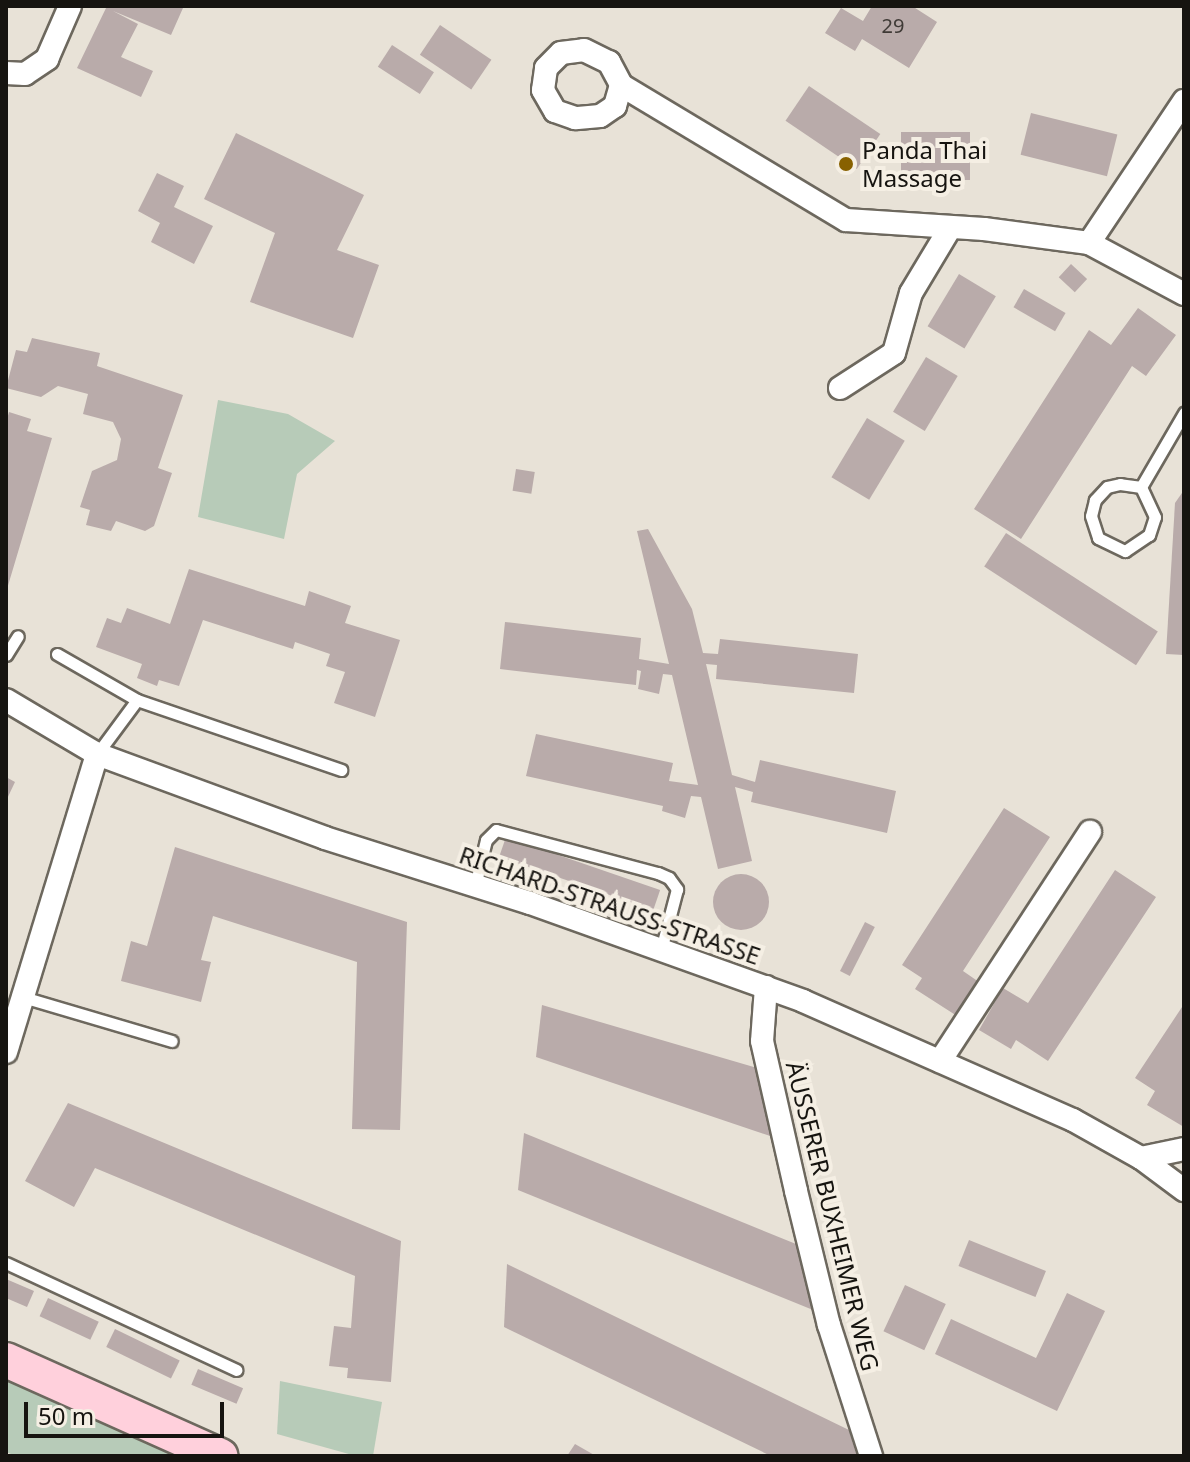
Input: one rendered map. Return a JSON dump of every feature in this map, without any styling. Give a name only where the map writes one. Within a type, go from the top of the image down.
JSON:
[{"type":"main road","points":[[6,1360],[221,1456]]},
{"type":"street","points":[[6,73],[25,74],[47,59],[70,6]]},
{"type":"street","points":[[621,85],[846,220],[1089,243],[1184,294]]},
{"type":"street","points":[[1089,243],[1183,104]]},
{"type":"street","points":[[840,388],[894,353],[911,293],[950,228]]},
{"type":"street","name":"RICHARD-STRAUSS-STRASSE","points":[[6,700],[97,754],[325,838],[475,886],[766,987],[1073,1120],[1141,1158],[1184,1190]]},
{"type":"street","points":[[6,1052],[16,1004],[97,754]]},
{"type":"street","points":[[940,1061],[1090,832]]},
{"type":"street","name":"ÄUSSERER BUXHEIMER WEG","points":[[766,987],[762,1041],[829,1325],[871,1456]]},
{"type":"street","points":[[1141,1158],[1184,1149]]},
{"type":"lane","points":[[1141,487],[1184,413]]},
{"type":"lane","points":[[1120,484],[1141,487],[1155,517],[1149,535],[1125,551],[1098,538],[1091,516],[1095,500],[1107,487],[1120,484]]},
{"type":"lane","points":[[6,655],[18,636]]},
{"type":"lane","points":[[57,654],[137,700],[341,770]]},
{"type":"lane","points":[[97,754],[137,700]]},
{"type":"lane","points":[[475,886],[486,840],[496,830],[658,873],[669,878],[677,889],[661,950]]},
{"type":"lane","points":[[16,1004],[172,1041]]},
{"type":"lane","points":[[6,1263],[236,1370]]},
{"type":"green space","points":[[218,400],[288,414],[335,441],[297,474],[284,539],[198,517]]},
{"type":"green space","points":[[6,1378],[113,1424],[174,1456],[16,1456],[6,1452]]},
{"type":"green space","points":[[280,1381],[382,1402],[373,1456],[356,1456],[277,1434]]},
{"type":"building","points":[[107,6],[183,8],[171,35],[113,11],[138,24],[121,57],[153,71],[141,97],[77,68]]},
{"type":"building","points":[[872,6],[912,6],[937,22],[909,68],[862,39],[855,51],[825,33],[841,8],[863,21]]},
{"type":"building","points":[[440,25],[491,60],[471,90],[420,55]]},
{"type":"building","points":[[392,45],[434,72],[420,94],[378,67]]},
{"type":"building","points":[[809,86],[880,134],[857,169],[786,121]]},
{"type":"building","points":[[1031,113],[1117,135],[1107,176],[1021,155]]},
{"type":"building","points":[[901,132],[970,132],[970,180],[901,180]]},
{"type":"building","points":[[236,133],[364,195],[337,250],[379,265],[353,338],[250,302],[275,233],[204,199]]},
{"type":"building","points":[[157,173],[184,186],[174,207],[213,226],[194,264],[151,242],[160,223],[138,211]]},
{"type":"building","points":[[1071,264],[1087,279],[1075,292],[1059,277]]},
{"type":"building","points":[[959,274],[996,296],[964,348],[928,326]]},
{"type":"building","points":[[1024,289],[1066,313],[1055,331],[1014,307]]},
{"type":"building","points":[[1138,308],[1176,335],[1146,376],[1132,366],[1021,539],[974,509],[1089,330],[1111,345]]},
{"type":"building","points":[[32,338],[100,353],[97,366],[183,395],[158,468],[172,473],[154,526],[145,531],[116,521],[111,531],[86,525],[90,510],[80,507],[92,471],[117,460],[121,439],[113,422],[83,414],[88,394],[58,386],[41,397],[6,388],[16,350],[27,352]]},
{"type":"building","points":[[926,357],[958,376],[925,431],[893,412]]},
{"type":"building","points":[[9,412],[31,419],[27,431],[52,438],[7,589],[6,423]]},
{"type":"building","points":[[867,418],[905,441],[869,500],[831,477]]},
{"type":"building","points":[[516,469],[535,472],[531,494],[513,491]]},
{"type":"building","points":[[1184,490],[1184,655],[1166,654],[1175,503]]},
{"type":"building","points":[[648,529],[692,609],[703,653],[718,654],[720,639],[858,654],[854,693],[716,679],[717,665],[706,664],[732,775],[755,782],[760,760],[896,791],[887,833],[751,802],[753,792],[735,787],[752,861],[718,869],[701,797],[691,796],[685,818],[662,811],[663,806],[526,776],[536,734],[673,763],[669,781],[698,785],[672,675],[663,674],[659,694],[638,689],[641,671],[637,670],[636,685],[500,669],[505,622],[641,638],[639,659],[669,664],[637,531]]},
{"type":"building","points":[[1006,533],[1158,632],[1136,665],[984,567]]},
{"type":"building","points":[[189,569],[305,606],[309,591],[351,606],[345,623],[400,640],[375,717],[334,703],[345,672],[326,666],[330,654],[295,642],[293,649],[203,620],[179,686],[159,680],[157,686],[137,678],[142,664],[96,647],[107,618],[121,623],[127,608],[170,624]]},
{"type":"building","points":[[6,777],[15,782],[6,801]]},
{"type":"building","points":[[1004,808],[1050,837],[963,971],[979,982],[957,1016],[915,989],[922,978],[902,965]]},
{"type":"building","points":[[506,837],[660,890],[653,910],[499,857]]},
{"type":"building","points":[[175,847],[407,922],[400,1130],[352,1129],[357,962],[213,916],[201,960],[211,962],[201,1002],[121,981],[131,941],[147,946]]},
{"type":"building","points":[[1115,870],[1156,897],[1048,1061],[1016,1040],[1011,1049],[979,1030],[1003,988],[1028,1003]]},
{"type":"building","points":[[741,874],[761,882],[769,902],[761,922],[741,930],[721,922],[713,902],[721,882]]},
{"type":"building","points":[[865,922],[875,927],[850,976],[840,971]]},
{"type":"building","points":[[1184,1004],[1184,1127],[1147,1105],[1155,1091],[1135,1078]]},
{"type":"building","points":[[542,1005],[764,1070],[779,1139],[536,1057]]},
{"type":"building","points":[[68,1103],[401,1241],[391,1382],[347,1378],[348,1368],[329,1366],[334,1326],[351,1328],[355,1276],[95,1168],[74,1207],[25,1181]]},
{"type":"building","points":[[524,1133],[796,1244],[818,1312],[518,1190]]},
{"type":"building","points":[[969,1240],[1046,1271],[1035,1297],[959,1266]]},
{"type":"building","points":[[507,1264],[849,1430],[857,1456],[771,1456],[504,1327]]},
{"type":"building","points":[[6,1279],[34,1291],[27,1307],[6,1298]]},
{"type":"building","points":[[905,1285],[946,1304],[924,1350],[883,1331]]},
{"type":"building","points":[[1067,1293],[1105,1311],[1057,1411],[935,1354],[951,1319],[1036,1358]]},
{"type":"building","points":[[48,1298],[99,1322],[90,1340],[40,1316]]},
{"type":"building","points":[[115,1329],[180,1361],[171,1379],[106,1347]]},
{"type":"building","points":[[198,1369],[243,1388],[236,1404],[191,1385]]},
{"type":"building","points":[[575,1444],[596,1456],[567,1456]]},
{"type":"place","name":"Panda Thai Massage","points":[[846,164]]}]
